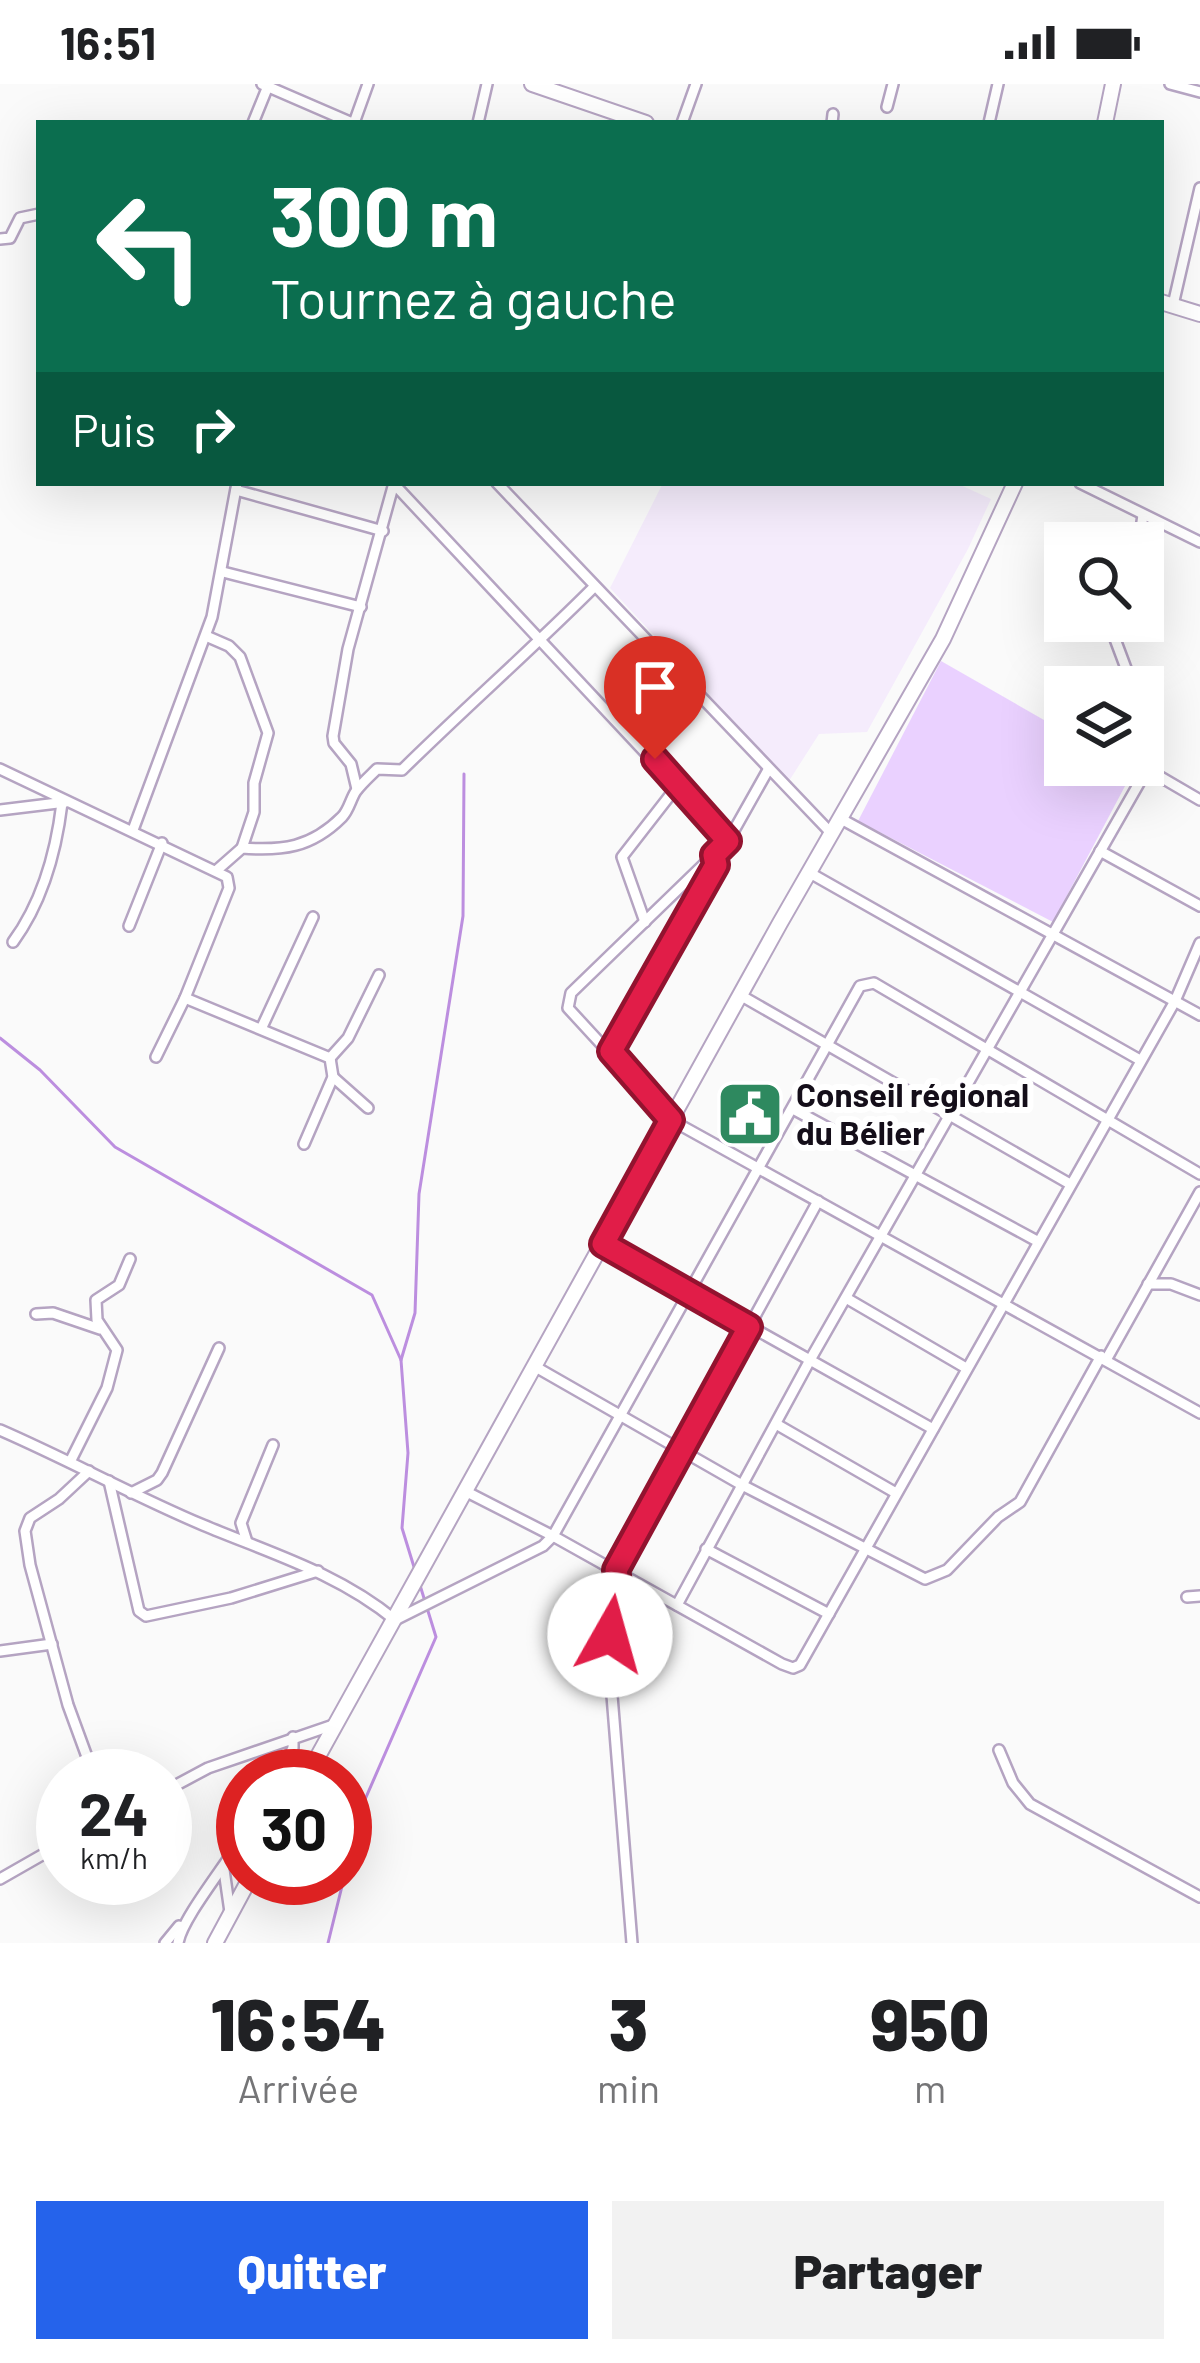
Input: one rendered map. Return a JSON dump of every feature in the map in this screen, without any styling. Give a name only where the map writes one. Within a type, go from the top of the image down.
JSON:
[{"type":"main road","points":[[532,84],[637,120]]},
{"type":"main road","points":[[1106,120],[1114,84]]},
{"type":"main road","points":[[1165,306],[1200,314]]},
{"type":"main road","points":[[322,1749],[957,613],[1014,486]]},
{"type":"main road","points":[[215,1943],[236,1905]]},
{"type":"street","points":[[354,120],[368,84]]},
{"type":"street","points":[[479,120],[487,84]]},
{"type":"street","points":[[683,120],[695,84]]},
{"type":"street","points":[[886,107],[892,84]]},
{"type":"street","points":[[990,120],[998,84]]},
{"type":"street","points":[[1170,84],[1200,92]]},
{"type":"street","points":[[254,120],[265,85],[346,120]]},
{"type":"street","points":[[1165,306],[1200,188]]},
{"type":"street","points":[[0,239],[10,238],[20,218],[36,215]]},
{"type":"street","points":[[357,789],[352,764],[333,736],[393,486]]},
{"type":"street","points":[[396,486],[728,841]]},
{"type":"street","points":[[499,486],[832,834]]},
{"type":"street","points":[[1090,486],[1200,542]]},
{"type":"street","points":[[133,830],[206,636],[223,572],[236,487],[382,531]]},
{"type":"street","points":[[1142,522],[1143,515]]},
{"type":"street","points":[[223,572],[361,607]]},
{"type":"street","points":[[242,848],[267,853],[308,841],[344,815],[357,789],[377,769],[402,770],[595,587]]},
{"type":"street","points":[[206,636],[240,657],[268,733],[254,784],[254,812],[242,848],[218,870]]},
{"type":"street","points":[[0,770],[227,877],[229,888],[156,1057]]},
{"type":"street","points":[[768,770],[728,841],[567,998],[568,1008],[671,1120],[1200,1413]]},
{"type":"street","points":[[1164,778],[1198,795]]},
{"type":"street","points":[[645,922],[622,857],[678,785]]},
{"type":"street","points":[[677,1605],[1134,786]]},
{"type":"street","points":[[0,810],[67,802]]},
{"type":"street","points":[[13,942],[33,915],[67,802]]},
{"type":"street","points":[[843,820],[1200,1015]]},
{"type":"street","points":[[129,926],[162,843]]},
{"type":"street","points":[[1100,851],[1200,906]]},
{"type":"street","points":[[611,1051],[716,865],[714,855]]},
{"type":"street","points":[[810,873],[1140,1060]]},
{"type":"street","points":[[262,1027],[314,917]]},
{"type":"street","points":[[465,1491],[793,1668],[800,1664],[1175,1001],[1200,944]]},
{"type":"street","points":[[330,1058],[349,1038],[379,975]]},
{"type":"street","points":[[0,1430],[131,1492],[318,1570],[395,1619],[480,1580],[553,1536],[860,986],[874,983],[1200,1174]]},
{"type":"street","points":[[740,995],[1070,1184]]},
{"type":"street","points":[[185,998],[330,1058]]},
{"type":"street","points":[[304,1144],[333,1076],[330,1058]]},
{"type":"street","points":[[333,1076],[368,1108]]},
{"type":"street","points":[[793,1108],[1037,1241]]},
{"type":"street","points":[[534,1366],[921,1578],[946,1570],[1019,1502],[1200,1192]]},
{"type":"street","points":[[618,1943],[632,1938],[608,1646],[620,1593],[616,1570],[818,1201]]},
{"type":"street","points":[[603,1244],[933,1429]]},
{"type":"street","points":[[101,1329],[96,1300],[118,1285],[130,1259]]},
{"type":"street","points":[[1148,1284],[1171,1284],[1200,1295]]},
{"type":"street","points":[[846,1298],[966,1368]]},
{"type":"street","points":[[36,1314],[53,1313],[101,1329],[117,1350],[106,1388],[70,1462]]},
{"type":"street","points":[[131,1492],[162,1473],[219,1348]]},
{"type":"street","points":[[776,1424],[896,1493]]},
{"type":"street","points":[[247,1542],[241,1523],[273,1445]]},
{"type":"street","points":[[84,1749],[30,1565],[26,1523],[88,1471]]},
{"type":"street","points":[[109,1481],[139,1611],[146,1616],[231,1598],[318,1570]]},
{"type":"street","points":[[706,1549],[829,1614]]},
{"type":"street","points":[[1186,1598],[1200,1596]]},
{"type":"street","points":[[0,1651],[52,1644]]},
{"type":"street","points":[[192,1777],[336,1724]]},
{"type":"street","points":[[292,1737],[292,1749]]},
{"type":"street","points":[[999,1750],[1013,1784],[1030,1804],[1200,1898]]},
{"type":"street","points":[[0,1879],[36,1858]]},
{"type":"street","points":[[165,1943],[216,1881]]},
{"type":"street","points":[[229,1905],[231,1915]]},
{"type":"street","points":[[178,1943],[184,1923]]},
{"type":"shaded area","points":[[661,486],[963,486],[991,499],[867,732],[819,734],[789,781],[610,588]]},
{"type":"shaded area","points":[[941,661],[1044,720],[1044,786],[1125,786],[1053,922],[858,821]]},
{"type":"waterway","points":[[401,1360],[415,1313],[419,1194],[463,916],[464,774]]},
{"type":"waterway","points":[[0,1038],[40,1070],[115,1147],[372,1295],[401,1360],[408,1453],[402,1528],[414,1567]]},
{"type":"waterway","points":[[372,1784],[436,1637],[419,1582]]},
{"type":"waterway","points":[[328,1943],[337,1905]]},
{"type":"place","name":"Conseil régional du Bélier","points":[[750,1114]]},
{"type":"route","points":[[610,1635],[620,1593],[616,1570],[749,1327],[603,1244],[671,1120],[611,1051],[716,865],[714,855],[728,841],[655,759]]}]
